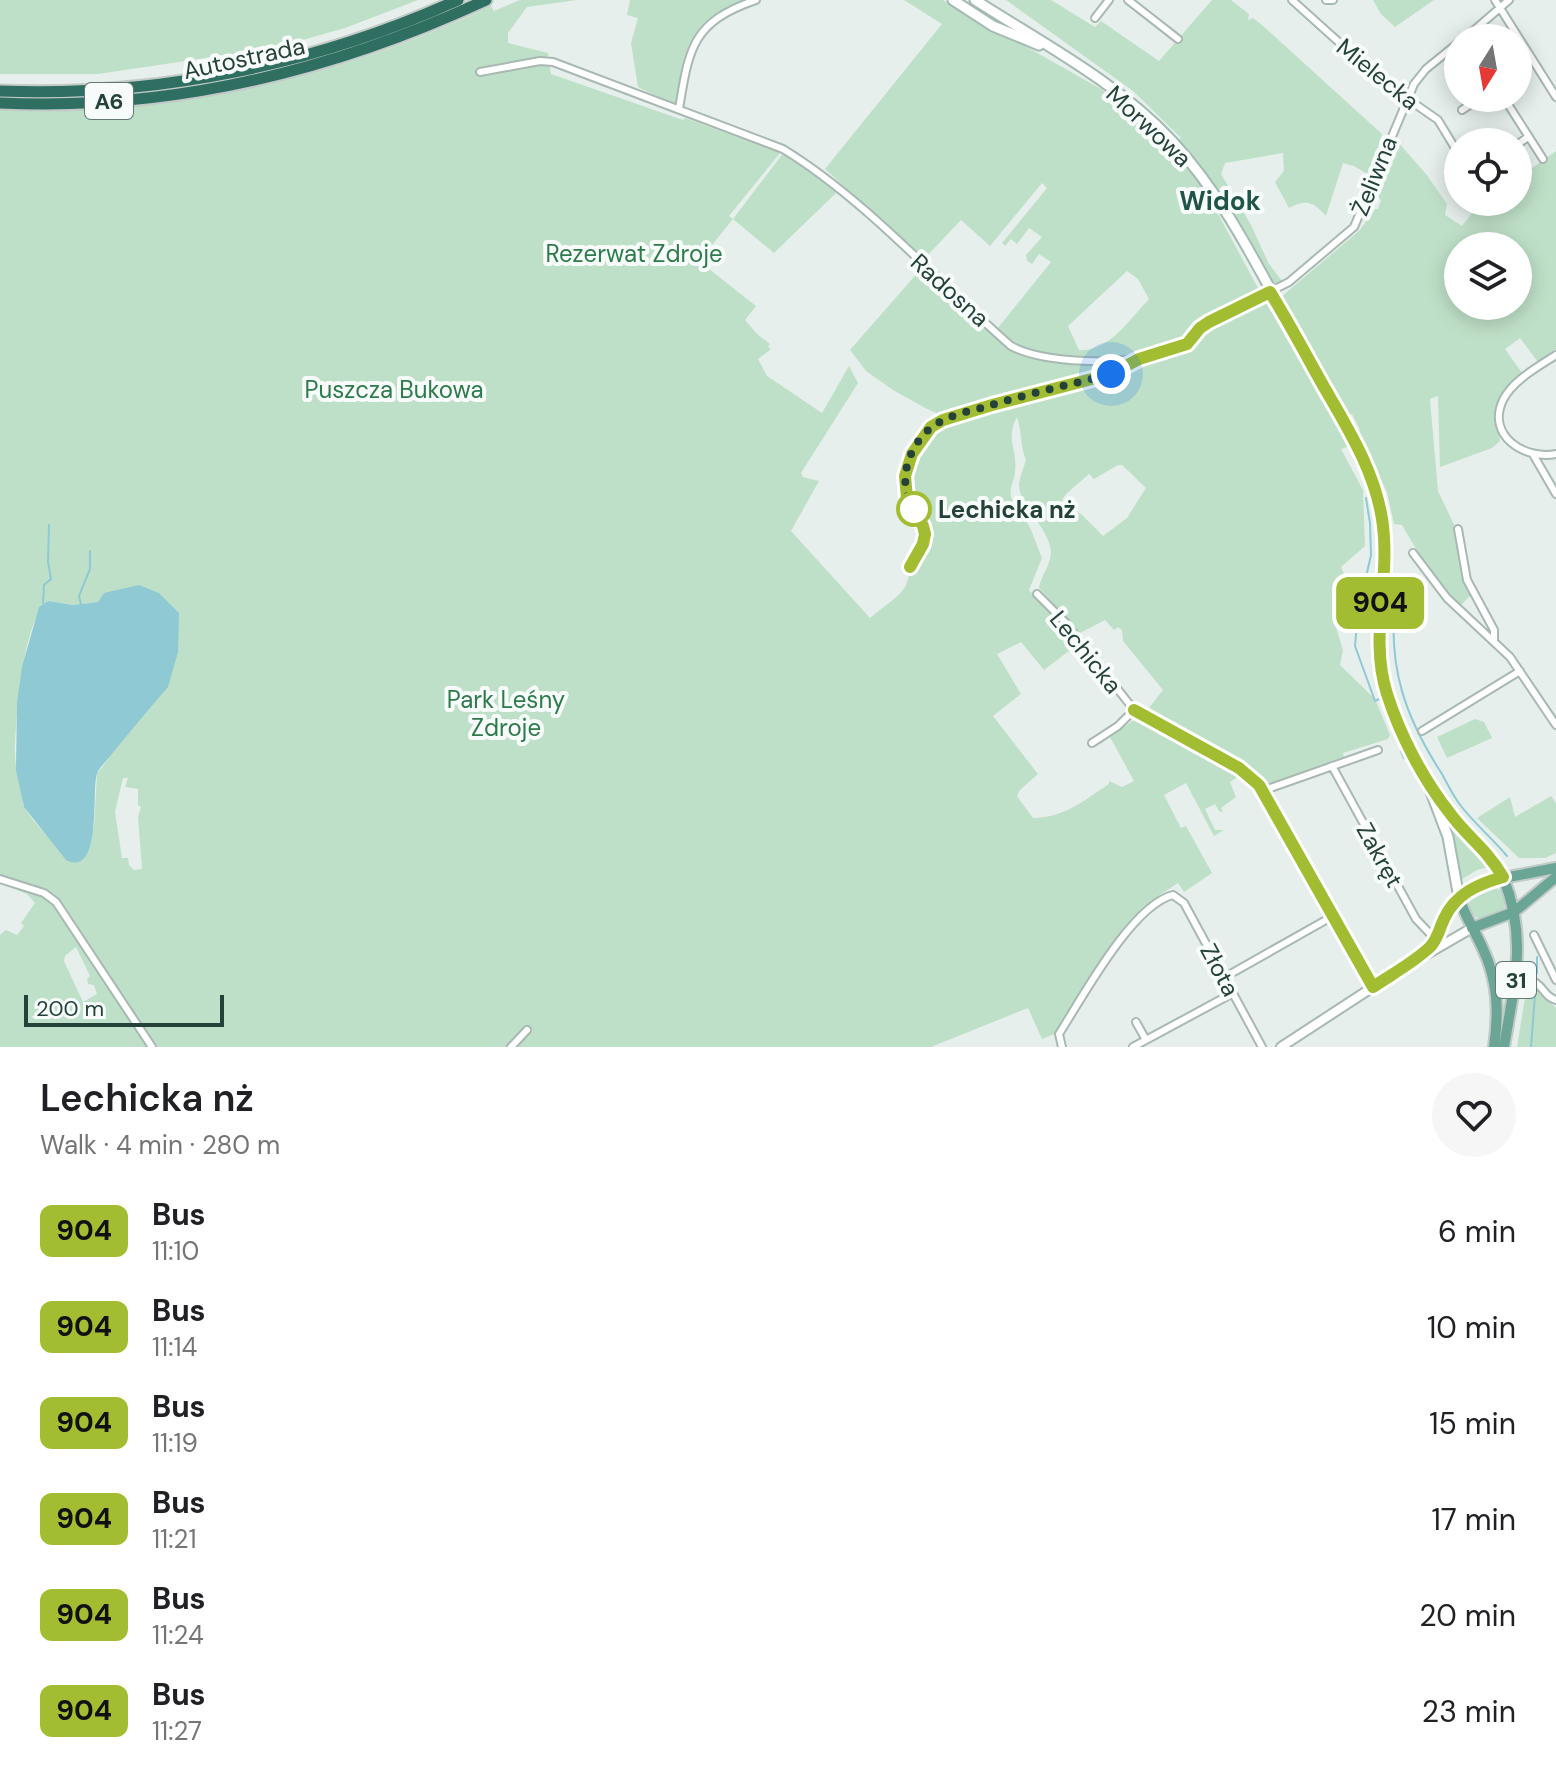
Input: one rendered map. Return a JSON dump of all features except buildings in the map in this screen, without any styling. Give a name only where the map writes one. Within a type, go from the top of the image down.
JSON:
[{"type":"highway","name":"Autostrada","points":[[236,79],[403,24],[458,0]]},
{"type":"highway","name":"Autostrada","points":[[0,103],[109,101],[294,71],[377,46],[486,0]]},
{"type":"highway","name":"Autostrada","points":[[0,91],[114,89],[216,82]]},
{"type":"main road","name":"Morwowa","points":[[953,0],[993,26],[1063,57]]},
{"type":"main road","name":"Morwowa","points":[[975,0],[1130,102],[1183,154],[1222,207],[1270,292]]},
{"type":"main road","points":[[1270,292],[1356,445],[1374,486],[1383,526],[1384,563],[1378,630],[1381,667],[1392,708],[1448,812],[1485,850],[1503,877]]},
{"type":"main road","points":[[1419,763],[1448,837],[1459,898],[1476,886],[1503,877],[1556,868]]},
{"type":"main road","name":"31","points":[[1503,877],[1514,912],[1518,945],[1504,1047]]},
{"type":"main road","points":[[1472,928],[1514,912],[1556,877]]},
{"type":"main road","name":"31","points":[[1459,898],[1491,968],[1498,1010],[1494,1047]]},
{"type":"street","points":[[679,109],[689,55],[698,37],[720,15],[756,0]]},
{"type":"street","points":[[1095,18],[1109,0]]},
{"type":"street","points":[[1128,0],[1178,39]]},
{"type":"street","name":"Mielecka","points":[[1292,0],[1382,81],[1438,120],[1444,130]]},
{"type":"street","points":[[1326,0],[1333,0]]},
{"type":"street","points":[[1495,0],[1556,97]]},
{"type":"street","points":[[1482,24],[1509,0]]},
{"type":"street","name":"Żeliwna","points":[[1270,292],[1289,282],[1354,227],[1406,98],[1426,69],[1444,54]]},
{"type":"street","name":"Radosna","points":[[480,72],[540,61],[553,62],[783,149],[862,210],[1020,350],[1064,360],[1139,359],[1190,343],[1197,331],[1209,322],[1270,292]]},
{"type":"street","points":[[1532,143],[1543,159]]},
{"type":"street","points":[[1556,355],[1519,381],[1501,405],[1499,421],[1504,436],[1513,445],[1534,456],[1556,494]]},
{"type":"street","points":[[910,567],[925,534],[905,491],[906,470],[927,430],[943,420],[1111,374],[1139,359]]},
{"type":"street","points":[[1534,456],[1556,454]]},
{"type":"street","points":[[1458,529],[1469,586],[1494,630],[1494,640]]},
{"type":"street","points":[[1413,553],[1447,598],[1494,640],[1520,671],[1556,725]]},
{"type":"street","name":"Lechicka","points":[[1037,594],[1065,622],[1134,710]]},
{"type":"street","points":[[1422,731],[1520,671]]},
{"type":"street","points":[[1092,743],[1118,726],[1134,710],[1239,768],[1254,780],[1374,988]]},
{"type":"street","points":[[1262,791],[1378,750]]},
{"type":"street","name":"Zakręt","points":[[1332,766],[1416,919],[1435,939]]},
{"type":"street","points":[[0,879],[44,893],[58,905],[152,1047]]},
{"type":"street","name":"Złota","points":[[1062,1047],[1059,1034],[1114,947],[1152,906],[1163,898],[1176,895],[1183,901],[1262,1047]]},
{"type":"street","points":[[1419,957],[1435,939],[1446,914],[1459,898]]},
{"type":"street","points":[[1225,977],[1333,916]]},
{"type":"street","points":[[1281,1047],[1419,957],[1472,928]]},
{"type":"street","points":[[1534,935],[1556,980]]},
{"type":"street","points":[[1491,968],[1534,981],[1548,997],[1556,1000]]},
{"type":"street","points":[[1133,1047],[1233,993]]},
{"type":"street","points":[[1136,1022],[1146,1040]]},
{"type":"street","points":[[511,1047],[527,1030]]},
{"type":"green space","points":[[0,0],[418,0],[345,28],[246,52],[98,74],[0,74]]},
{"type":"green space","name":"Park Leśny Zdroje","points":[[520,0],[577,0],[527,7],[508,33],[508,43],[548,53],[551,74],[780,153],[729,216],[733,219],[699,261],[756,306],[745,320],[770,344],[768,347],[771,349],[758,359],[767,376],[822,413],[849,366],[858,383],[801,473],[803,477],[819,481],[791,531],[870,618],[904,588],[927,547],[928,528],[912,498],[908,479],[913,459],[923,440],[944,424],[1014,407],[1011,394],[944,416],[893,390],[866,371],[850,350],[920,270],[993,334],[1051,262],[1039,254],[1032,264],[1027,261],[1026,255],[1042,237],[1029,228],[1017,244],[1011,239],[1005,246],[1002,243],[1047,188],[1042,183],[990,246],[961,220],[924,259],[825,169],[942,24],[904,0],[943,0],[989,28],[1025,43],[1025,46],[1101,89],[1169,147],[1181,138],[1133,91],[1006,0],[1051,0],[1095,27],[1101,21],[1159,61],[1212,0],[1231,0],[1249,14],[1248,20],[1253,18],[1262,25],[1382,134],[1369,175],[1343,163],[1326,216],[1310,203],[1289,208],[1275,182],[1284,171],[1283,153],[1225,163],[1221,174],[1251,225],[1269,264],[1282,281],[1276,285],[1273,285],[1220,188],[1209,197],[1266,303],[1293,344],[1350,446],[1341,449],[1363,490],[1365,546],[1341,567],[1349,586],[1343,618],[1335,624],[1343,650],[1340,665],[1375,699],[1390,735],[1388,739],[1343,753],[1344,757],[1266,785],[1145,713],[1163,690],[1123,641],[1122,630],[1118,627],[1114,630],[1105,620],[1080,633],[1039,588],[1051,552],[1045,534],[1020,492],[1019,484],[1026,460],[1017,417],[1014,425],[1015,464],[1011,497],[1029,526],[1042,558],[1029,590],[1078,644],[1044,670],[1021,642],[997,654],[1021,694],[993,716],[1038,774],[1017,796],[1033,818],[1045,817],[1074,807],[1109,784],[1109,781],[1122,787],[1134,781],[1110,737],[1138,717],[1242,774],[1230,782],[1236,797],[1221,808],[1223,812],[1215,804],[1205,809],[1215,830],[1224,830],[1214,836],[1186,783],[1164,795],[1181,828],[1186,826],[1212,873],[1184,892],[1178,883],[1152,900],[1127,925],[1057,1033],[1042,1039],[1028,1008],[931,1047],[0,1047],[0,935],[6,930],[17,935],[35,903],[27,894],[0,883],[0,109],[128,105],[252,87],[312,73],[372,54],[491,6],[494,11]],"holes":[[[1127,271],[1138,279],[1149,299],[1118,333],[1100,346],[1079,350],[1068,326]],[[1122,465],[1146,488],[1127,518],[1103,536],[1062,500],[1089,474],[1094,479]],[[48,601],[73,605],[98,602],[125,737],[97,774],[94,827],[63,856],[24,806],[15,759],[22,672],[39,611]],[[123,778],[128,778],[125,787],[138,789],[138,805],[141,807],[138,817],[142,869],[134,870],[128,858],[122,858],[115,812]],[[76,947],[90,976],[88,984],[94,985],[97,994],[83,1002],[64,961],[65,956]]]},
{"type":"green space","points":[[630,0],[748,0],[713,16],[692,39],[682,69],[677,106],[638,87],[631,43],[638,18],[627,15]]},
{"type":"green space","points":[[1373,0],[1434,0],[1395,27],[1381,14]]},
{"type":"green space","points":[[1397,141],[1444,200],[1444,216],[1462,226],[1470,216],[1532,216],[1532,168],[1556,151],[1556,349],[1538,362],[1520,338],[1505,349],[1522,373],[1496,416],[1500,441],[1492,448],[1440,467],[1438,396],[1430,399],[1438,491],[1458,533],[1462,569],[1471,595],[1460,606],[1423,561],[1402,525],[1394,524],[1387,492],[1356,433],[1360,430],[1352,414],[1347,416],[1281,297],[1360,230],[1378,209],[1381,200],[1376,195],[1397,151]]},
{"type":"green space","points":[[784,152],[811,170],[836,193],[774,253],[733,219]]},
{"type":"green space","points":[[1475,719],[1484,722],[1492,738],[1447,758],[1437,737]]},
{"type":"green space","points":[[1551,796],[1556,803],[1556,853],[1545,858],[1519,858],[1477,818],[1510,797],[1515,817]]},
{"type":"green space","points":[[1445,814],[1492,866],[1477,870],[1459,881]]},
{"type":"green space","points":[[1487,885],[1499,891],[1505,903],[1499,915],[1487,921],[1475,915],[1469,903],[1475,891]]},
{"type":"green space","points":[[1530,982],[1556,1008],[1556,1047],[1517,1047]]},
{"type":"water","points":[[139,585],[159,593],[179,613],[178,652],[168,687],[98,771],[93,829],[86,857],[78,862],[66,860],[24,807],[16,770],[17,703],[22,667],[39,607],[48,601],[73,605],[98,602],[104,593]]},
{"type":"waterway","points":[[1366,498],[1371,555],[1358,612],[1355,646],[1375,701],[1381,698],[1397,739]]},
{"type":"waterway","points":[[1375,515],[1378,561],[1374,650],[1381,697]]},
{"type":"waterway","points":[[43,603],[44,585],[51,579],[49,525]]},
{"type":"waterway","points":[[81,604],[79,596],[90,569],[90,551]]},
{"type":"waterway","points":[[1395,600],[1394,648],[1409,712],[1458,802],[1507,856]]},
{"type":"waterway","points":[[1401,751],[1404,758]]},
{"type":"waterway","points":[[1537,957],[1537,973]]},
{"type":"waterway","points":[[1531,1047],[1535,995]]},
{"type":"bus line","name":"904","points":[[910,567],[923,544],[925,529],[907,498],[905,476],[912,454],[931,427],[943,420],[992,405],[1111,374],[1139,359],[1187,344],[1209,322],[1270,292],[1354,441],[1377,496],[1385,549],[1378,624],[1379,649],[1392,708],[1444,805],[1485,850],[1503,877],[1476,886],[1461,896],[1449,909],[1439,934],[1429,947],[1373,987],[1259,785],[1239,768],[1134,710]]},
{"type":"place","name":"Lechicka nż","points":[[914,509]]},
{"type":"district","name":"Widok","points":[[1220,201]]},
{"type":"route","points":[[914,509],[906,494],[906,469],[919,441],[934,425],[1043,390],[1111,374]]},
{"type":"park label","name":"Rezerwat Zdroje","points":[[634,253]]},
{"type":"park label","name":"Puszcza Bukowa","points":[[394,389]]}]
